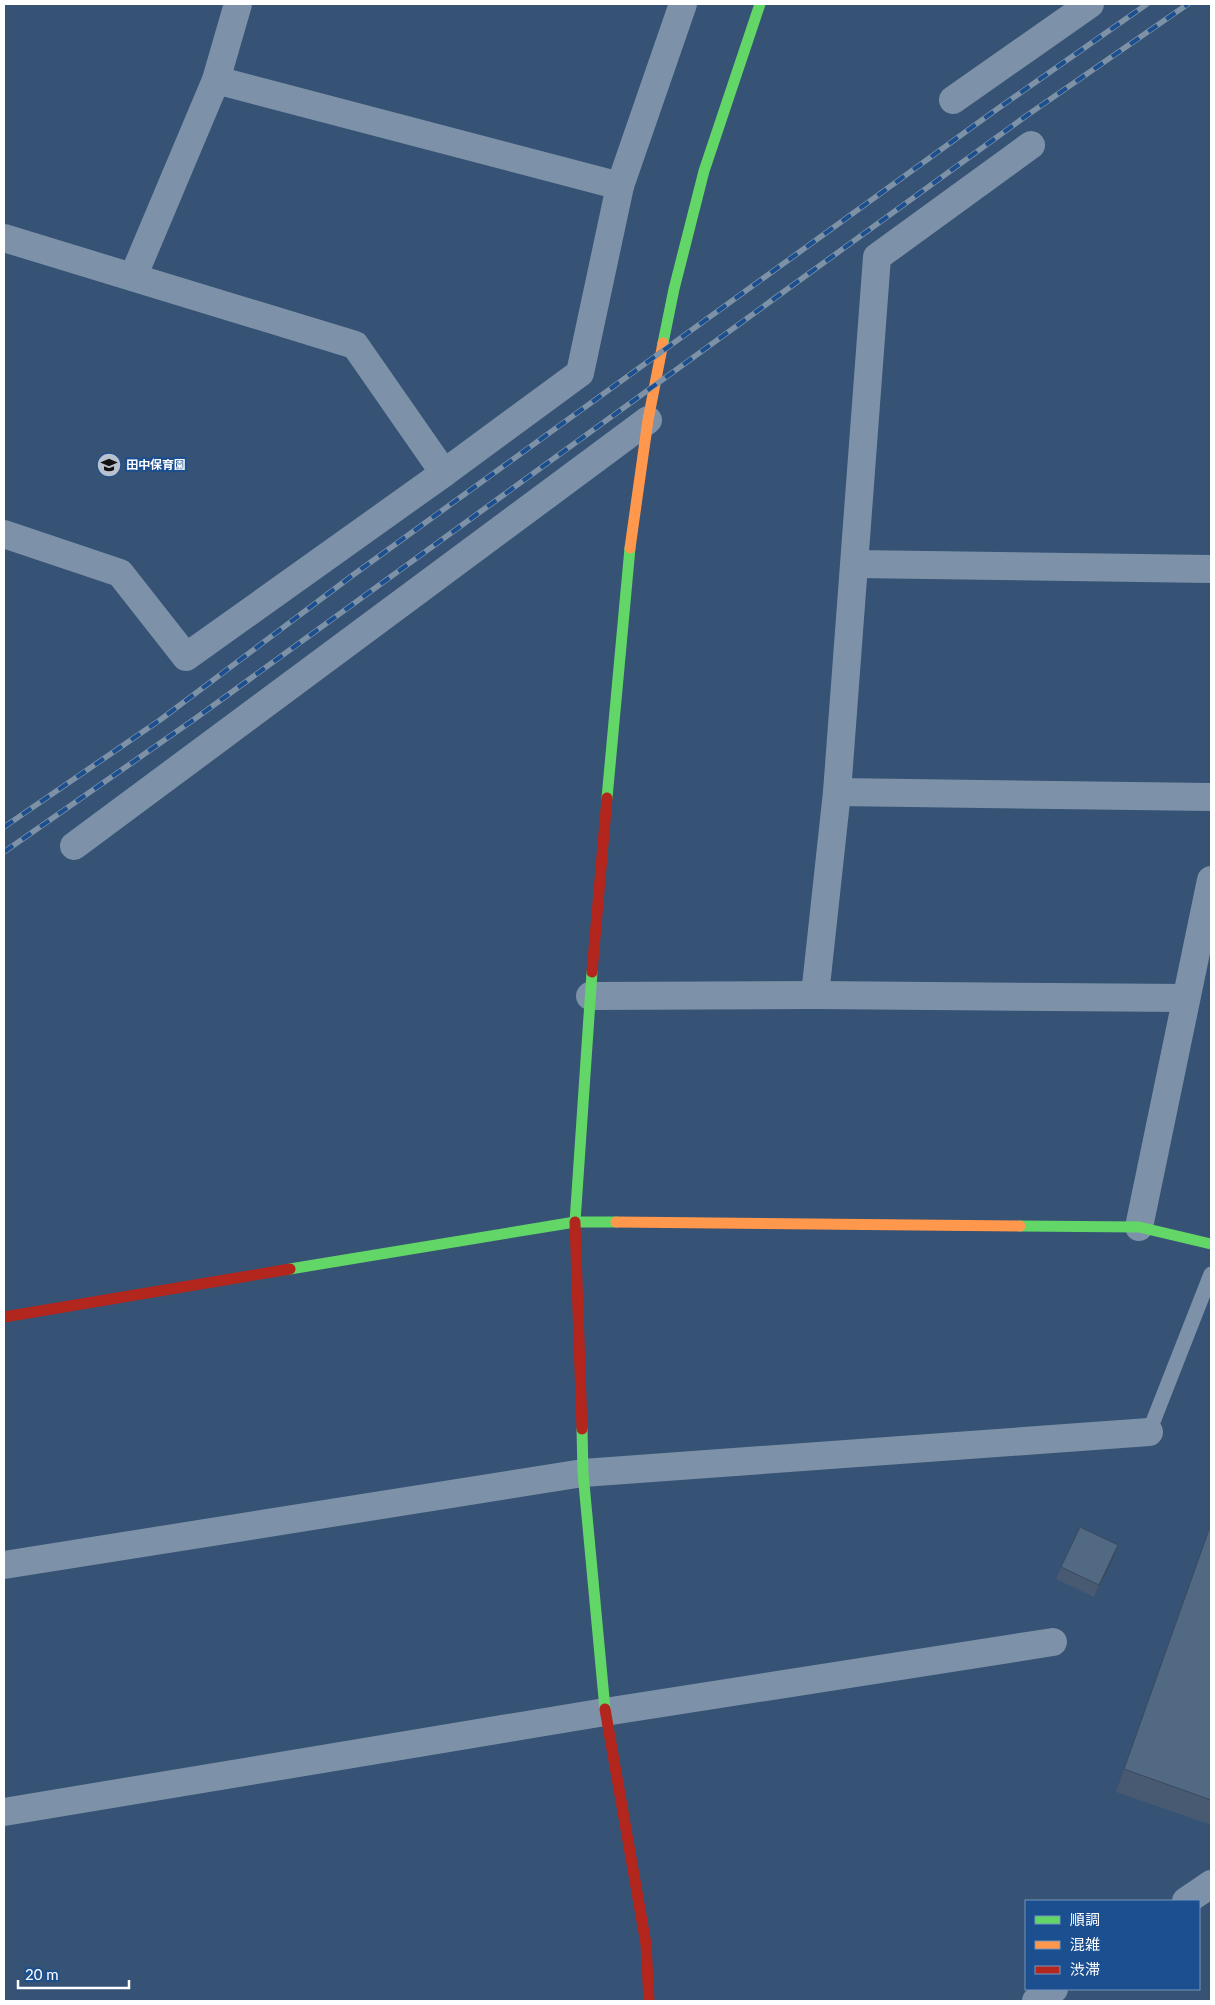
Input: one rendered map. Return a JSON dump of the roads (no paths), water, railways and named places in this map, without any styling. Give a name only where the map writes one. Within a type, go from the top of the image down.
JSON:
[{"type":"street","points":[[133,278],[216,80],[238,4]]},
{"type":"street","points":[[4,534],[120,573],[186,657],[444,473],[580,373],[620,186],[683,4]]},
{"type":"street","points":[[649,2001],[646,1944],[605,1712],[583,1473],[575,1222],[590,996],[628,552],[648,420],[674,289],[704,171],[760,4]]},
{"type":"street","points":[[953,100],[1090,4]]},
{"type":"street","points":[[216,80],[620,186]]},
{"type":"street","points":[[815,995],[836,792],[855,564],[877,257],[1031,145]]},
{"type":"street","points":[[4,238],[355,345],[444,473]]},
{"type":"street","points":[[74,846],[648,420]]},
{"type":"street","points":[[855,564],[1211,569]]},
{"type":"street","points":[[836,792],[1211,797]]},
{"type":"street","points":[[1138,1227],[1211,880]]},
{"type":"street","points":[[590,996],[815,995],[1186,998]]},
{"type":"street","points":[[4,1317],[575,1222],[1138,1227],[1211,1244]]},
{"type":"street","points":[[4,1565],[583,1473],[1149,1432]]},
{"type":"street","points":[[4,1812],[605,1712],[1053,1642]]},
{"type":"street","points":[[1187,1900],[1211,1884]]},
{"type":"street","points":[[1036,2001],[1052,1990]]},
{"type":"lane","points":[[1149,1432],[1211,1274]]},
{"type":"railway","points":[[4,827],[160,720],[353,575],[993,112],[1147,4]]},
{"type":"railway","points":[[4,852],[196,718],[1026,116],[1188,4]]},
{"type":"place","name":"田中保育園","points":[[109,465]]}]
